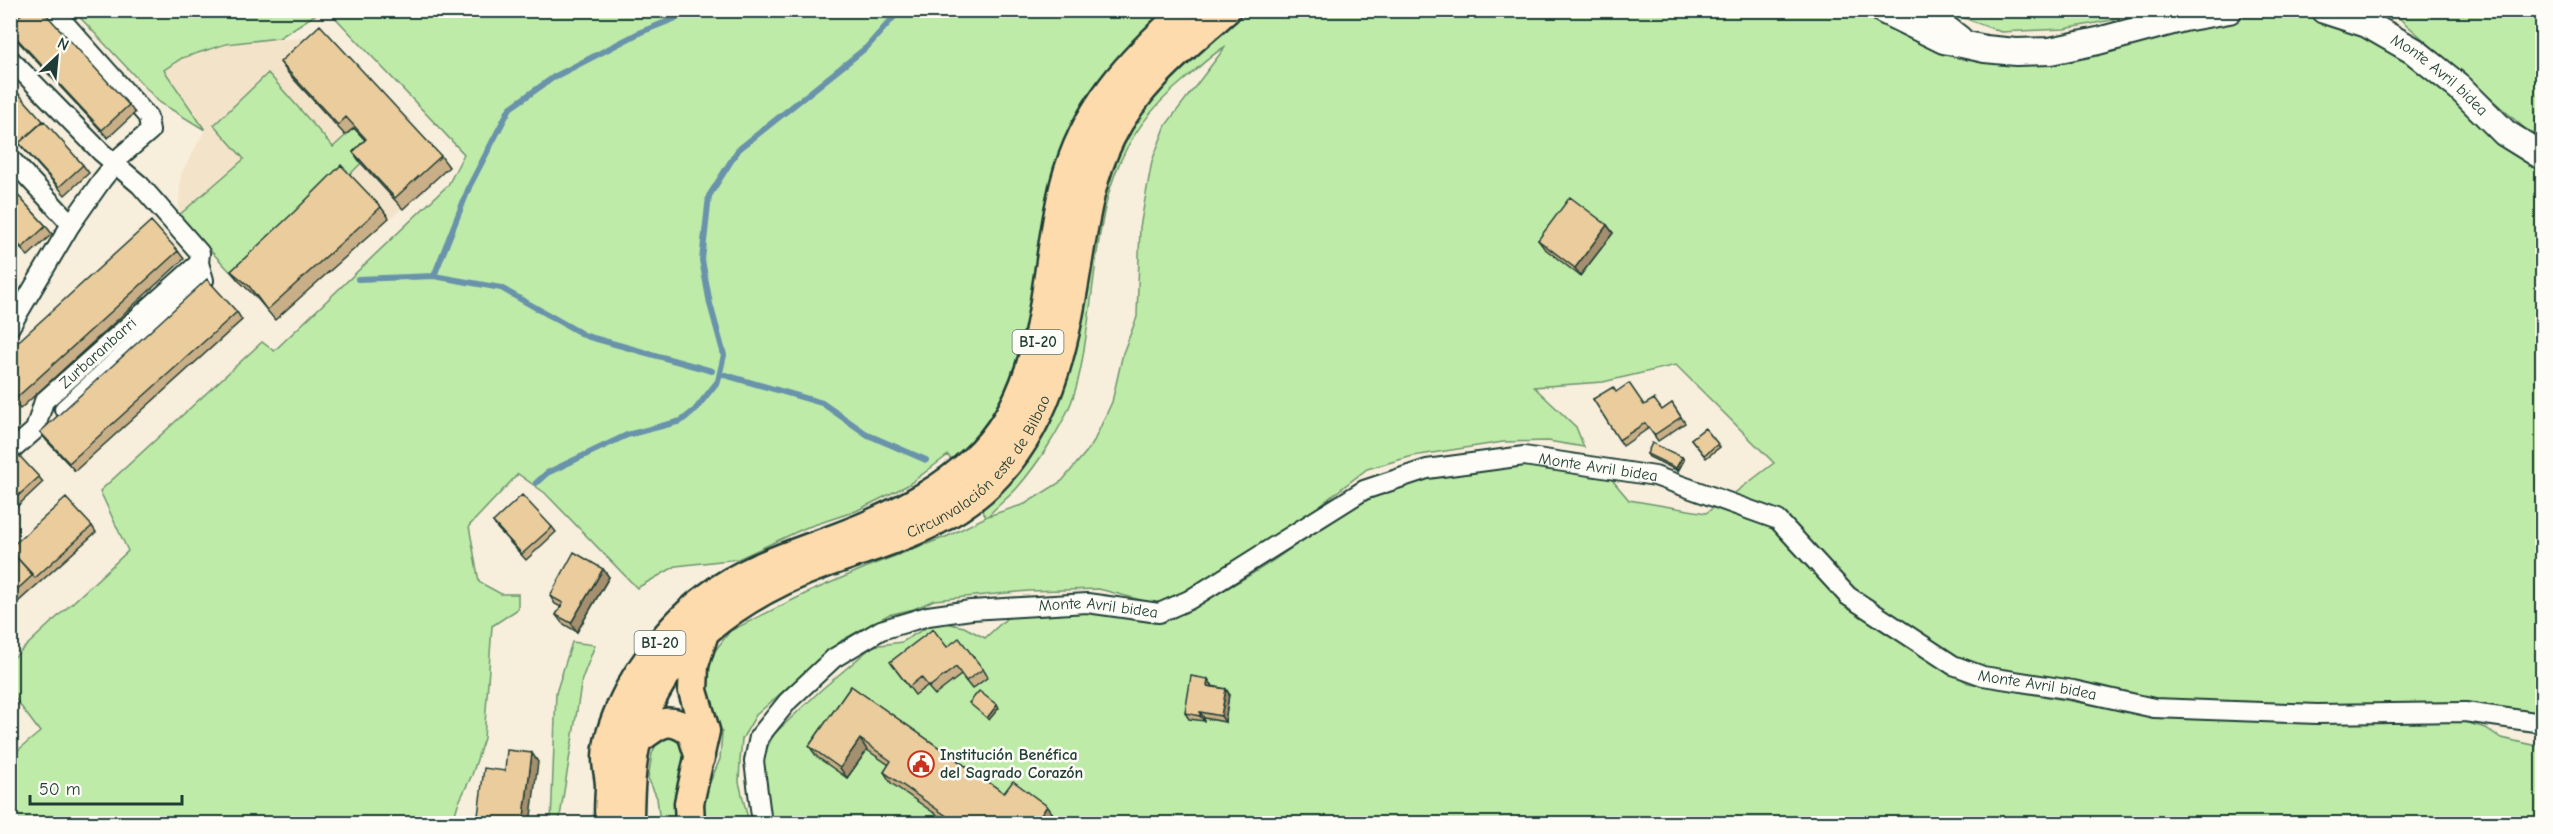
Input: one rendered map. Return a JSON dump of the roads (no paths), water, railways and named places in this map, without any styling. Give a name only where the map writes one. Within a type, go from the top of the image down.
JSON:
[{"type":"main road","name":"Circunvalación este de Bilbao","points":[[610,824],[610,782],[607,758],[613,730],[630,687],[664,636],[709,596],[762,567],[868,525],[920,501],[948,482],[976,458],[997,435],[1017,404],[1036,351],[1066,183],[1080,144],[1095,112],[1117,79],[1146,47],[1187,10]]},
{"type":"main road","name":"Circunvalación este de Bilbao","points":[[629,824],[629,794],[636,741],[646,712],[671,668],[705,632],[737,605],[788,577],[912,533],[952,512],[997,475],[1026,437],[1046,400],[1068,320],[1088,201],[1110,138],[1128,107],[1147,83],[1185,45],[1226,10]]},
{"type":"main road","points":[[690,824],[689,803],[705,731],[693,691],[694,665],[705,632]]},
{"type":"main road","points":[[636,741],[680,709],[693,691]]},
{"type":"main road","points":[[666,721],[685,728],[692,734],[700,758]]},
{"type":"main road","points":[[599,824],[597,776],[607,758]]},
{"type":"street","points":[[10,327],[71,224],[115,164],[150,130],[150,121],[53,10]]},
{"type":"street","points":[[1883,10],[1923,32],[1944,40],[2000,51],[2050,51],[2184,18],[2229,10]]},
{"type":"street","points":[[1930,10],[1949,33],[1970,46]]},
{"type":"street","name":"Monte Avril bidea","points":[[2324,10],[2367,24],[2414,51],[2459,87],[2505,133],[2542,156]]},
{"type":"street","points":[[10,59],[115,164],[140,185],[196,247],[200,253],[199,263]]},
{"type":"street","points":[[10,158],[71,224]]},
{"type":"street","name":"Zurbaranbarri","points":[[10,452],[35,430],[44,401],[199,263],[204,280],[64,409]]},
{"type":"street","name":"Monte Avril bidea","points":[[762,824],[754,761],[759,736],[788,701],[834,658],[881,630],[928,616],[970,610],[1087,603],[1159,613],[1189,600],[1364,490],[1427,469],[1524,456],[1655,476],[1778,519],[1848,596],[1953,665],[1983,676],[2073,690],[2154,708],[2317,714],[2465,712],[2542,723]]},
{"type":"waterway","points":[[434,276],[470,185],[510,108],[554,77],[641,32],[696,10]]},
{"type":"waterway","points":[[536,483],[547,473],[627,435],[681,421],[695,410],[718,381],[724,355],[710,304],[702,260],[709,196],[738,150],[867,47],[900,10]]},
{"type":"waterway","points":[[358,279],[434,276],[501,288],[586,336],[712,371]]},
{"type":"waterway","points":[[725,375],[822,403],[868,435],[926,460]]},
{"type":"place","name":"Institución Benéfica del Sagrado Corazón","points":[[921,764]]}]
